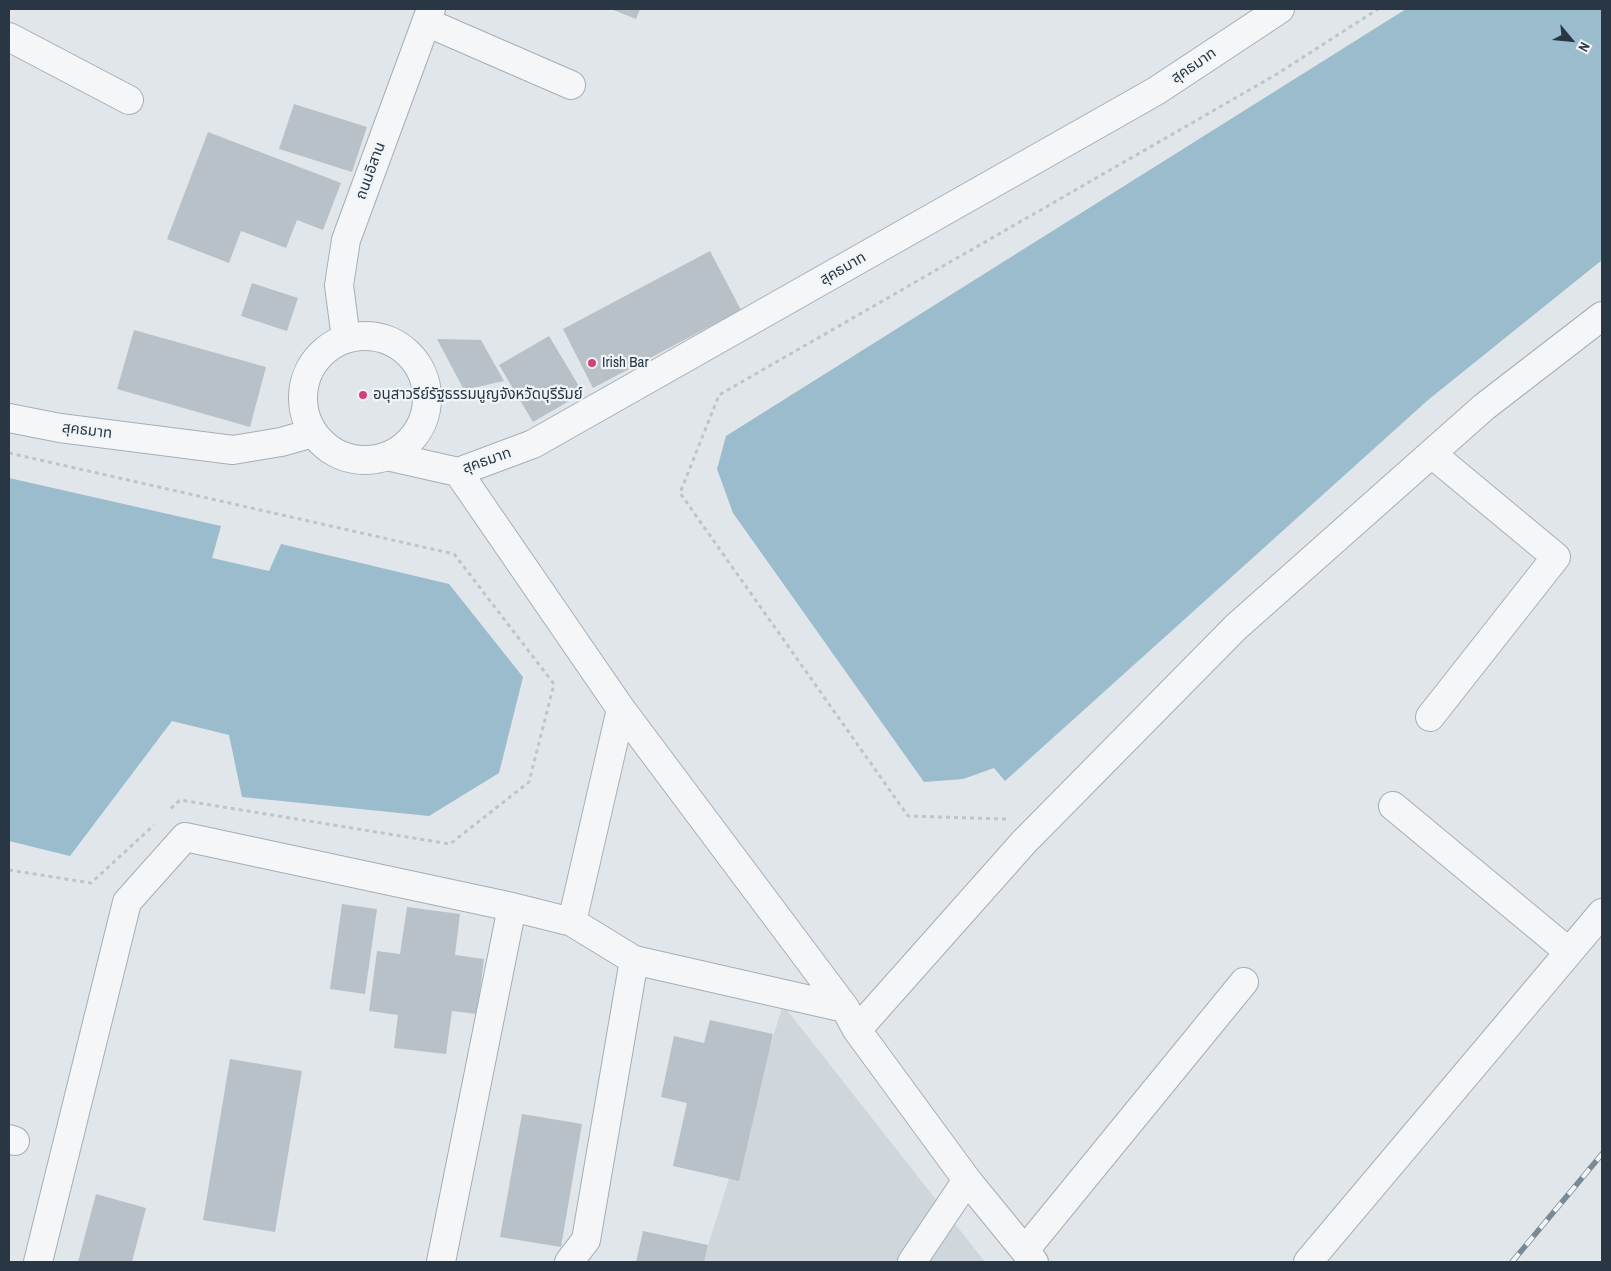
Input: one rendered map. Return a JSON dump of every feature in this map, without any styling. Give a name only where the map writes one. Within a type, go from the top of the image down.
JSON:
[{"type":"street","name":"สุคธมาท","points":[[387,456],[458,472],[533,444],[1156,92],[1275,10]]},
{"type":"street","points":[[429,15],[571,86]]},
{"type":"street","name":"ถนนอิสาน","points":[[346,339],[339,285],[346,240],[429,15]]},
{"type":"street","points":[[9,37],[128,100]]},
{"type":"street","points":[[851,1019],[1236,627],[1484,407],[1602,316]]},
{"type":"street","points":[[355,336],[376,336],[395,342],[411,355],[422,371],[427,391],[426,411],[418,430],[405,446],[387,456],[366,461],[346,458],[327,448],[313,433],[304,414],[302,393],[308,372],[320,355],[336,342],[355,336]]},
{"type":"street","name":"สุคธมาท","points":[[9,418],[60,428],[233,450],[281,442],[313,433]]},
{"type":"street","points":[[1430,717],[1556,557],[1432,454]]},
{"type":"street","points":[[458,472],[621,709],[851,1019],[967,1180],[1029,1256],[1244,982]]},
{"type":"street","points":[[572,922],[621,709]]},
{"type":"street","points":[[1393,806],[1569,952]]},
{"type":"street","points":[[38,1262],[127,902],[185,837],[512,907],[572,922],[634,960],[851,1019]]},
{"type":"street","points":[[441,1262],[512,907]]},
{"type":"street","points":[[1308,1262],[1602,913]]},
{"type":"street","points":[[569,1262],[586,1240],[634,960]]},
{"type":"street","points":[[912,1262],[967,1180]]},
{"type":"path","points":[[908,816],[680,493],[719,395],[1277,74],[1378,9]]},
{"type":"path","points":[[9,453],[454,554],[554,684],[528,782],[450,844],[180,800],[166,813]]},
{"type":"path","points":[[9,870],[91,883],[159,820]]},
{"type":"shaded area","points":[[783,1005],[985,1262],[703,1262]]},
{"type":"water","points":[[1406,9],[1602,9],[1602,260],[1428,400],[1005,781],[994,768],[963,779],[924,782],[733,513],[717,469],[726,436]]},
{"type":"water","points":[[9,478],[221,526],[212,558],[269,571],[281,544],[449,584],[523,677],[499,773],[429,816],[242,797],[229,735],[172,721],[70,856],[9,841]]},
{"type":"building","points":[[611,9],[640,9],[636,19]]},
{"type":"building","points":[[294,104],[367,127],[352,172],[279,149]]},
{"type":"building","points":[[208,132],[341,183],[323,230],[297,220],[286,248],[241,231],[229,263],[167,239]]},
{"type":"building","points":[[710,251],[741,310],[593,388],[563,329]]},
{"type":"building","points":[[252,283],[298,298],[287,331],[241,316]]},
{"type":"building","points":[[134,330],[266,367],[250,427],[117,389]]},
{"type":"building","points":[[549,336],[583,393],[533,422],[499,365]]},
{"type":"building","points":[[437,339],[481,340],[504,381],[464,390]]},
{"type":"building","points":[[342,904],[377,909],[365,994],[330,989]]},
{"type":"building","points":[[407,907],[460,914],[455,955],[484,959],[477,1014],[452,1011],[446,1054],[394,1048],[398,1015],[369,1011],[377,951],[400,954]]},
{"type":"building","points":[[710,1020],[773,1034],[739,1181],[673,1166],[687,1103],[661,1097],[674,1036],[704,1043]]},
{"type":"building","points":[[230,1059],[302,1071],[275,1232],[203,1220]]},
{"type":"building","points":[[522,1114],[582,1124],[561,1247],[500,1237]]},
{"type":"building","points":[[96,1194],[146,1208],[132,1262],[78,1262]]},
{"type":"building","points":[[643,1231],[708,1245],[704,1262],[636,1262]]},
{"type":"railway","points":[[1512,1262],[1602,1154]]},
{"type":"place","name":"Irish Bar","points":[[592,363]]},
{"type":"place","name":"อนุสาวรีย์รัฐธรรมนูญจังหวัดบุรีรัมย์","points":[[363,395]]}]
